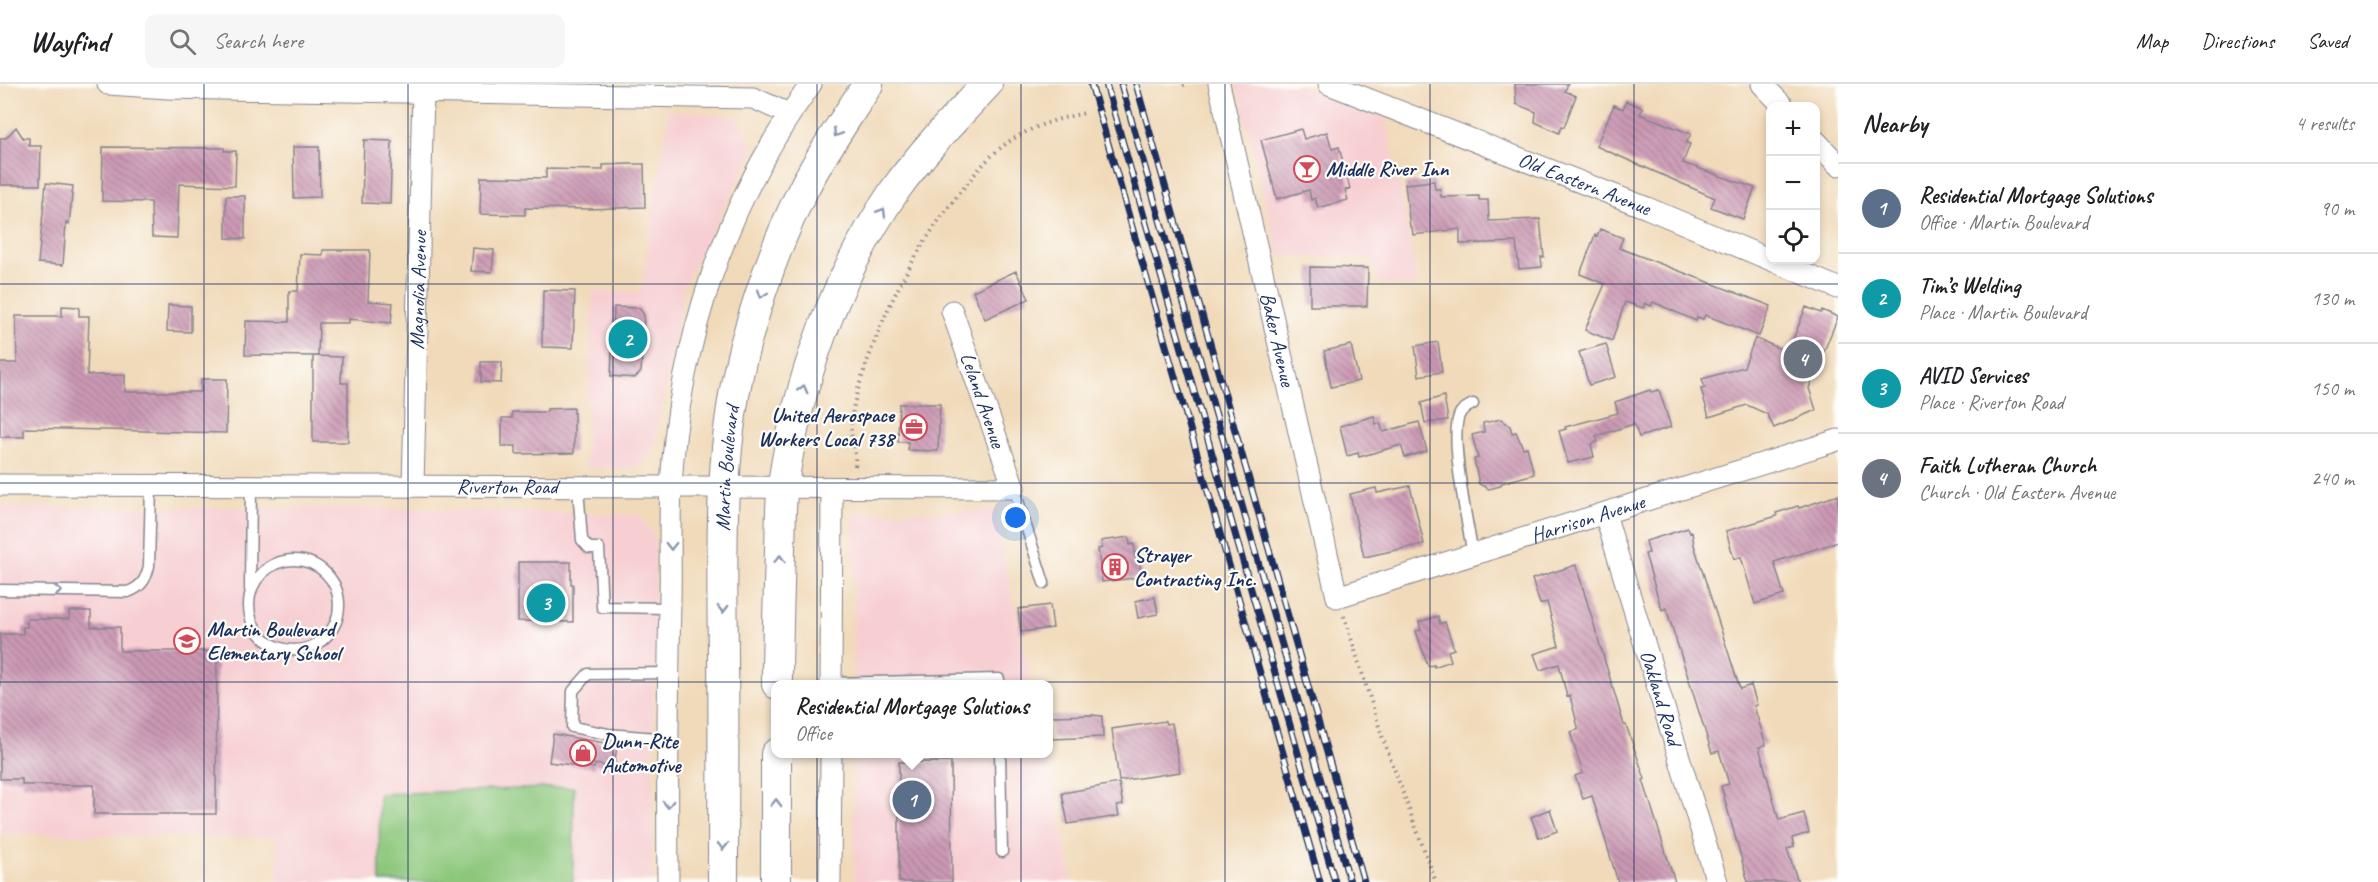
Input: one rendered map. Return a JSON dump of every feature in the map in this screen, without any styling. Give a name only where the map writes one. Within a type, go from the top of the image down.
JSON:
[{"type":"main road","name":"Martin Boulevard","points":[[723,882],[722,561],[724,487],[734,393],[745,345],[764,285],[806,185],[868,84]]},
{"type":"main road","points":[[777,680],[783,488],[792,429],[808,371],[837,294],[862,245],[895,190],[928,148],[987,84]]},
{"type":"main road","points":[[776,758],[776,882]]},
{"type":"street","points":[[108,84],[168,88],[423,88],[753,98],[789,114]]},
{"type":"street","points":[[668,882],[671,487],[682,390],[691,346],[710,280],[729,228],[789,114],[811,84]]},
{"type":"street","name":"Baker Avenue","points":[[1219,84],[1337,597]]},
{"type":"street","name":"Old Eastern Avenue","points":[[1329,84],[1647,208],[1838,288]]},
{"type":"street","points":[[1762,84],[1779,102]]},
{"type":"street","name":"Magnolia Avenue","points":[[412,486],[423,88]]},
{"type":"street","points":[[1820,146],[1838,165]]},
{"type":"street","name":"Leland Avenue","points":[[952,311],[1014,488]]},
{"type":"street","name":"Harrison Avenue","points":[[1337,597],[1838,440]]},
{"type":"street","name":"Riverton Road","points":[[0,485],[1014,488]]},
{"type":"street","points":[[831,680],[832,488]]},
{"type":"street","name":"Oakland Road","points":[[1605,514],[1717,882]]},
{"type":"street","points":[[830,882],[831,758]]},
{"type":"lane","points":[[1473,404],[1461,411],[1458,430],[1462,497],[1473,555]]},
{"type":"lane","points":[[0,590],[128,592],[139,588],[147,577],[149,566],[151,486]]},
{"type":"lane","points":[[250,595],[260,576],[278,562],[292,559],[307,561],[320,568],[331,578],[339,599],[337,621],[329,634],[311,646],[290,650],[275,646],[262,638],[253,625],[249,610],[251,486]]},
{"type":"lane","points":[[578,487],[582,540],[589,548],[599,548],[602,607],[669,608]]},
{"type":"lane","points":[[1014,488],[1044,583]]},
{"type":"lane","points":[[668,739],[608,734],[572,727],[573,691],[588,674],[669,673]]},
{"type":"lane","points":[[965,680],[999,680]]},
{"type":"lane","points":[[1000,758],[1002,852]]},
{"type":"path","points":[[854,488],[856,455],[850,423],[882,319],[908,268],[947,209],[986,160],[1013,139],[1053,120],[1085,113]]},
{"type":"path","points":[[1337,597],[1382,736],[1436,882]]},
{"type":"shaded area","points":[[1236,84],[1296,84],[1386,118],[1418,286],[1380,283],[1371,259],[1279,256]]},
{"type":"shaded area","points":[[669,110],[736,117],[754,149],[685,283],[653,454],[632,468],[585,468],[593,292],[641,292]]},
{"type":"shaded area","name":"Martin Boulevard Elementary School","points":[[0,507],[373,508],[640,515],[655,538],[652,882],[277,882],[277,838],[0,834]]},
{"type":"shaded area","points":[[994,510],[1030,680],[854,680],[853,513]]},
{"type":"shaded area","points":[[854,758],[1047,758],[1073,882],[854,882]]},
{"type":"green space","points":[[574,787],[573,882],[380,882],[379,794]]},
{"type":"building","points":[[1515,84],[1568,84],[1565,91],[1576,96],[1564,127],[1562,126],[1559,133],[1535,122],[1536,112],[1516,104]]},
{"type":"building","points":[[1626,101],[1643,108],[1640,114],[1691,134],[1686,143],[1690,144],[1683,163],[1755,188],[1743,219],[1711,207],[1715,198],[1596,146],[1614,105],[1623,109]]},
{"type":"building","points":[[16,127],[23,138],[29,138],[29,146],[41,146],[40,185],[0,185],[0,138],[6,138]]},
{"type":"building","name":"Middle River Inn","points":[[1301,129],[1304,139],[1327,132],[1332,149],[1339,147],[1350,189],[1345,190],[1348,200],[1318,208],[1315,198],[1311,200],[1309,190],[1277,199],[1261,140]]},
{"type":"building","points":[[364,140],[392,141],[390,204],[362,203]]},
{"type":"building","points":[[103,147],[224,148],[224,151],[236,151],[235,186],[179,184],[177,238],[152,237],[151,202],[102,201]]},
{"type":"building","points":[[293,147],[319,147],[320,197],[294,198]]},
{"type":"building","points":[[644,164],[645,207],[525,208],[525,215],[480,214],[481,177],[546,178],[546,169],[603,170],[603,165]]},
{"type":"building","points":[[1434,181],[1435,189],[1440,189],[1441,197],[1479,196],[1479,200],[1488,200],[1489,221],[1540,219],[1544,257],[1541,257],[1542,267],[1519,269],[1516,242],[1460,244],[1460,229],[1413,235],[1405,184]]},
{"type":"building","points":[[46,183],[73,186],[69,224],[66,223],[63,265],[38,263]]},
{"type":"building","points":[[226,196],[245,196],[245,239],[226,238]]},
{"type":"building","points":[[1600,229],[1623,238],[1619,248],[1771,306],[1759,336],[1705,315],[1703,319],[1697,317],[1696,321],[1653,302],[1651,306],[1645,303],[1643,308],[1625,302],[1612,341],[1585,330],[1605,284],[1580,274],[1595,235],[1597,236]]},
{"type":"building","points":[[473,248],[494,250],[492,272],[471,271]]},
{"type":"building","points":[[323,250],[370,250],[368,301],[393,303],[391,323],[349,319],[349,323],[319,323],[318,356],[245,355],[246,321],[289,322],[289,291],[298,291],[300,254],[323,255]]},
{"type":"building","points":[[1310,267],[1368,268],[1367,306],[1310,306]]},
{"type":"building","points":[[1016,271],[1029,299],[985,319],[973,291]]},
{"type":"building","points":[[543,290],[575,291],[573,348],[542,347]]},
{"type":"building","points":[[168,305],[191,306],[191,332],[167,331]]},
{"type":"building","points":[[62,306],[79,307],[79,316],[89,316],[87,375],[125,375],[125,392],[201,392],[201,379],[227,379],[226,433],[24,428],[24,437],[0,437],[0,363],[17,363],[16,316],[62,316]]},
{"type":"building","points":[[614,307],[639,308],[644,315],[641,372],[635,378],[611,376]]},
{"type":"building","points":[[1806,307],[1821,313],[1822,310],[1838,317],[1809,388],[1816,410],[1774,428],[1767,414],[1747,405],[1709,417],[1701,389],[1705,388],[1702,379],[1744,367],[1755,338],[1788,352]]},
{"type":"building","points":[[1438,342],[1442,372],[1419,376],[1415,346]]},
{"type":"building","points":[[1606,344],[1616,377],[1589,385],[1579,352]]},
{"type":"building","points":[[1351,345],[1359,381],[1331,387],[1324,351]]},
{"type":"building","points":[[313,356],[342,357],[341,383],[348,383],[348,442],[313,442]]},
{"type":"building","points":[[481,362],[502,362],[501,383],[481,382]]},
{"type":"building","points":[[1650,390],[1651,392],[1659,390],[1671,427],[1639,437],[1634,424],[1596,436],[1598,442],[1591,444],[1594,457],[1568,463],[1559,431],[1566,429],[1565,427],[1618,413],[1615,402]]},
{"type":"building","points":[[1444,396],[1448,420],[1425,423],[1421,403]]},
{"type":"building","name":"United Aerospace Workers Local 738","points":[[899,404],[940,404],[938,451],[908,450],[908,442],[898,442]]},
{"type":"building","points":[[574,408],[574,453],[516,454],[516,446],[502,446],[502,418],[512,418],[512,412],[547,412],[547,409]]},
{"type":"building","points":[[1374,416],[1376,424],[1380,423],[1383,432],[1419,422],[1427,451],[1405,457],[1401,445],[1359,457],[1358,453],[1347,456],[1340,426]]},
{"type":"building","points":[[1501,419],[1510,426],[1512,433],[1516,432],[1523,448],[1527,447],[1534,474],[1489,489],[1479,484],[1474,459],[1478,458],[1472,435],[1484,432],[1483,423]]},
{"type":"building","points":[[1410,486],[1424,544],[1364,557],[1350,494],[1376,488],[1377,493]]},
{"type":"building","points":[[1838,495],[1838,542],[1774,562],[1784,595],[1755,604],[1741,557],[1734,559],[1726,531],[1777,516],[1776,513]]},
{"type":"building","points":[[1688,528],[1690,533],[1692,532],[1694,545],[1740,689],[1751,685],[1757,705],[1754,706],[1766,745],[1759,747],[1779,820],[1804,813],[1809,833],[1792,838],[1794,847],[1787,849],[1798,882],[1748,882],[1721,786],[1729,784],[1719,751],[1712,753],[1666,608],[1662,610],[1656,591],[1645,554],[1649,553],[1646,541]]},
{"type":"building","name":"Strayer Contracting Inc.","points":[[1129,537],[1130,545],[1134,544],[1136,560],[1139,560],[1142,577],[1102,582],[1098,549],[1102,548],[1101,541]]},
{"type":"building","points":[[518,562],[571,562],[573,622],[518,621]]},
{"type":"building","points":[[1576,565],[1624,725],[1626,725],[1645,779],[1643,780],[1675,882],[1618,882],[1592,796],[1583,799],[1575,776],[1583,773],[1570,732],[1578,730],[1578,727],[1570,696],[1567,697],[1559,664],[1540,670],[1534,654],[1559,646],[1547,602],[1540,604],[1532,579]]},
{"type":"building","points":[[1155,597],[1158,614],[1138,618],[1135,601]]},
{"type":"building","points":[[1050,605],[1053,628],[1021,632],[1018,609]]},
{"type":"building","points":[[69,611],[91,611],[91,627],[120,627],[120,651],[217,651],[216,814],[94,814],[94,785],[22,785],[22,779],[0,779],[0,634],[23,634],[23,627],[27,627],[27,619],[69,619]]},
{"type":"building","points":[[1438,616],[1440,624],[1445,622],[1454,649],[1448,651],[1451,661],[1434,667],[1434,665],[1428,666],[1416,631],[1421,630],[1419,622]]},
{"type":"building","points":[[1053,716],[1102,716],[1103,737],[1053,739]]},
{"type":"building","points":[[1165,721],[1166,724],[1172,723],[1180,772],[1119,781],[1112,729]]},
{"type":"building","name":"Dunn-Rite Automotive","points":[[553,734],[617,745],[614,767],[595,764],[594,768],[549,762]]},
{"type":"building","points":[[899,762],[951,762],[952,882],[899,882]]},
{"type":"building","points":[[1119,783],[1123,805],[1117,806],[1119,816],[1068,824],[1062,793]]},
{"type":"building","points":[[1550,809],[1557,831],[1539,838],[1531,817]]},
{"type":"railway","points":[[1091,84],[1320,882]]},
{"type":"railway","points":[[1106,84],[1335,882]]},
{"type":"railway","points":[[1121,84],[1350,882]]},
{"type":"railway","points":[[1136,84],[1364,882]]},
{"type":"place","name":"Middle River Inn","points":[[1307,169]]},
{"type":"place","name":"Tim’s Welding","points":[[628,339]]},
{"type":"place","name":"Faith Lutheran Church","points":[[1803,359]]},
{"type":"place","name":"United Aerospace Workers Local 738","points":[[914,427]]},
{"type":"place","name":"Strayer Contracting Inc.","points":[[1115,567]]},
{"type":"place","name":"AVID Services","points":[[546,603]]},
{"type":"place","name":"Martin Boulevard Elementary School","points":[[187,641]]},
{"type":"place","name":"Dunn-Rite Automotive","points":[[583,753]]},
{"type":"place","name":"Residential Mortgage Solutions","points":[[912,800]]}]
